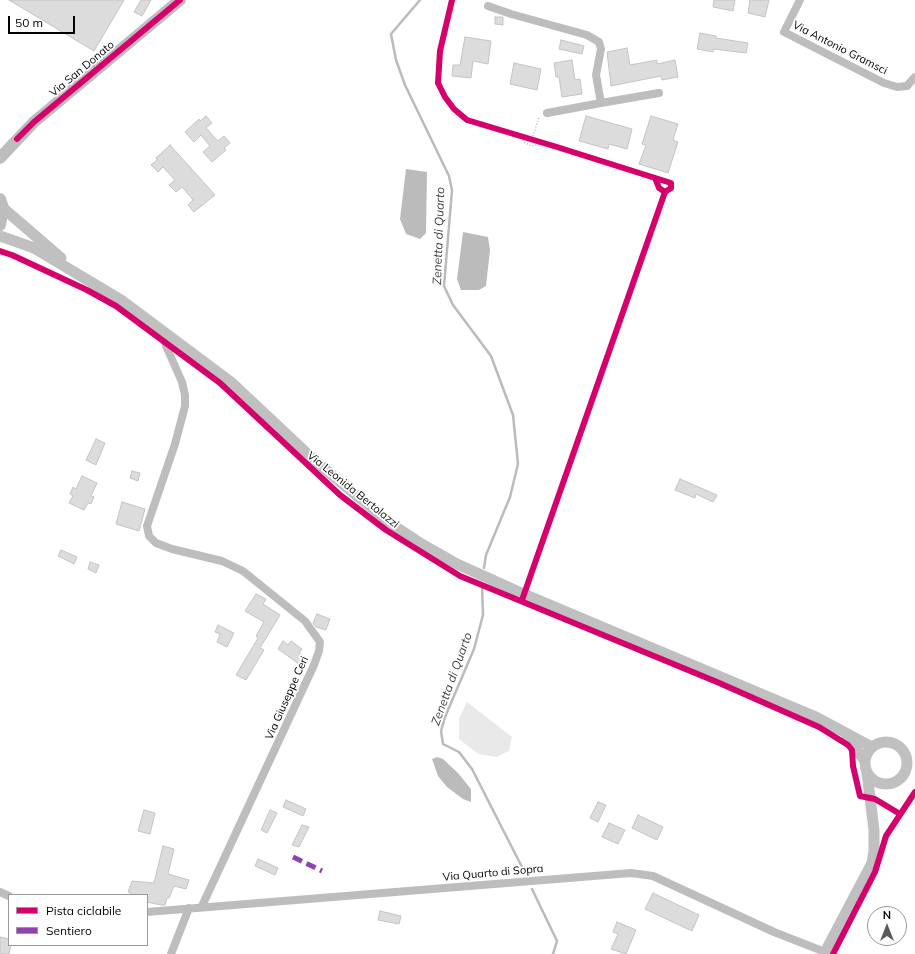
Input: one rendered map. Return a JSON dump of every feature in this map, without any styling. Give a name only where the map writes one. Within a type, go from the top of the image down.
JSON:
[{"type":"main road","name":"Via San Donato","points":[[0,158],[34,122],[180,0]]},
{"type":"main road","name":"Via San Donato","points":[[0,152],[17,139]]},
{"type":"main road","points":[[0,225],[1,204]]},
{"type":"street","name":"Via Antonio Gramsci","points":[[800,0],[784,32],[884,83],[897,87],[907,86],[915,77]]},
{"type":"street","points":[[488,6],[511,14],[587,35],[599,42],[601,49],[596,75],[601,103]]},
{"type":"street","points":[[547,113],[659,93]]},
{"type":"street","name":"Via Leonida Bertolazzi","points":[[1,204],[78,273]]},
{"type":"street","name":"Via Leonida Bertolazzi","points":[[0,236],[34,248],[121,300],[232,383],[314,460],[390,523],[420,543],[456,564],[519,592],[684,660],[838,728],[872,747]]},
{"type":"street","name":"Via Giuseppe Ceri","points":[[162,330],[166,346],[182,382],[185,395],[185,406],[175,444],[147,526],[149,536],[156,543],[172,549],[222,561],[243,571],[305,621],[320,642],[320,651],[314,666],[202,906]]},
{"type":"street","name":"Via Leonida Bertolazzi","points":[[838,728],[850,740],[865,761]]},
{"type":"street","points":[[824,953],[862,885],[872,863],[874,837],[865,761],[872,747],[882,742],[895,743],[902,748],[907,757],[910,773],[898,782],[890,784],[875,782],[867,773]]},
{"type":"street","points":[[870,806],[878,794],[890,784]]},
{"type":"street","name":"Via Quarto di Sopra","points":[[148,912],[202,906],[304,900],[630,873],[653,876],[774,932],[824,953]]},
{"type":"street","points":[[171,954],[189,908]]},
{"type":"path","points":[[517,135],[547,144]]},
{"type":"shaded area","points":[[406,169],[427,172],[426,233],[420,239],[406,234],[400,219]]},
{"type":"shaded area","points":[[463,232],[488,237],[490,250],[486,286],[479,290],[461,290],[457,279]]},
{"type":"shaded area","points":[[467,702],[512,737],[509,751],[496,757],[478,754],[459,739],[459,719]]},
{"type":"shaded area","points":[[437,757],[443,759],[458,773],[471,789],[471,802],[463,799],[447,787],[438,776],[432,759]]},
{"type":"building","points":[[9,0],[124,0],[94,51]]},
{"type":"building","points":[[141,0],[151,0],[142,16],[134,12]]},
{"type":"building","points":[[714,0],[735,0],[733,11],[713,7]]},
{"type":"building","points":[[750,0],[769,0],[765,17],[748,13]]},
{"type":"building","points":[[495,17],[503,17],[503,25],[495,24]]},
{"type":"building","points":[[700,33],[716,36],[716,38],[748,43],[746,53],[714,49],[713,52],[697,49]]},
{"type":"building","points":[[465,37],[491,41],[488,64],[473,61],[471,78],[452,76],[453,65],[460,65]]},
{"type":"building","points":[[561,40],[584,46],[582,54],[559,49]]},
{"type":"building","points":[[627,48],[630,65],[657,60],[657,64],[675,60],[678,77],[662,80],[661,76],[611,86],[607,52]]},
{"type":"building","points":[[572,60],[575,80],[580,79],[582,94],[562,97],[559,77],[556,77],[554,63]]},
{"type":"building","points":[[514,63],[541,69],[537,90],[510,84]]},
{"type":"building","points":[[206,116],[212,123],[206,128],[218,141],[224,136],[230,143],[224,148],[226,150],[212,162],[203,152],[210,146],[201,135],[194,142],[185,132],[199,119],[200,121]]},
{"type":"building","points":[[586,116],[632,129],[627,149],[609,144],[608,149],[579,141]]},
{"type":"building","points":[[651,116],[678,124],[673,140],[678,142],[668,173],[639,164],[646,145],[642,144]]},
{"type":"building","points":[[170,145],[215,195],[194,212],[188,205],[193,200],[183,188],[182,187],[176,192],[169,185],[175,180],[163,167],[158,172],[151,165]]},
{"type":"building","points":[[96,439],[105,443],[96,465],[86,460]]},
{"type":"building","points":[[132,471],[140,473],[138,481],[130,478]]},
{"type":"building","points":[[82,476],[97,483],[91,496],[94,497],[91,504],[88,503],[84,510],[69,503],[73,496],[70,494],[73,487],[76,489]]},
{"type":"building","points":[[680,479],[717,495],[713,502],[696,494],[695,498],[675,490]]},
{"type":"building","points":[[122,502],[145,509],[139,531],[116,524]]},
{"type":"building","points":[[61,550],[77,557],[74,564],[58,556]]},
{"type":"building","points":[[90,562],[99,565],[96,573],[88,569]]},
{"type":"building","points":[[256,594],[266,599],[263,604],[280,615],[260,648],[264,650],[246,680],[236,675],[258,638],[256,636],[264,622],[245,611]]},
{"type":"building","points":[[317,614],[330,619],[326,630],[316,627],[313,623]]},
{"type":"building","points":[[218,625],[234,633],[227,647],[217,642],[220,634],[215,632]]},
{"type":"building","points":[[283,641],[288,645],[291,641],[302,649],[299,653],[304,656],[299,664],[278,649]]},
{"type":"building","points":[[286,800],[306,809],[303,816],[283,807]]},
{"type":"building","points":[[598,802],[606,805],[598,822],[590,818]]},
{"type":"building","points":[[144,810],[155,813],[150,834],[138,831]]},
{"type":"building","points":[[270,810],[277,813],[267,833],[261,830]]},
{"type":"building","points":[[638,815],[663,827],[657,840],[632,828]]},
{"type":"building","points":[[609,823],[625,830],[618,844],[602,837]]},
{"type":"building","points":[[302,825],[309,827],[299,847],[292,845]]},
{"type":"building","points":[[163,846],[174,849],[168,874],[189,880],[186,889],[174,886],[165,905],[148,902],[148,894],[132,894],[128,892],[132,881],[154,883]]},
{"type":"building","points":[[258,859],[278,868],[275,875],[255,866]]},
{"type":"building","points":[[653,893],[699,915],[692,931],[645,909]]},
{"type":"building","points":[[380,911],[401,916],[399,924],[378,920]]},
{"type":"building","points":[[617,922],[636,930],[626,954],[611,949],[618,934],[613,932]]},
{"type":"building","points":[[0,937],[8,939],[8,946],[11,946],[9,954],[0,954]]},
{"type":"waterway","name":"Zenetta di Quarto","points":[[420,0],[391,34],[396,60],[405,85],[449,176],[452,190],[444,286],[453,305],[491,356],[513,415],[518,464],[510,497],[486,555],[484,568]]},
{"type":"waterway","name":"Zenetta di Quarto","points":[[482,585],[483,615],[474,649],[445,717],[441,731],[443,744],[459,752],[472,769],[525,873]]},
{"type":"waterway","name":"Zenetta di Quarto","points":[[532,889],[557,941],[553,954]]},
{"type":"marked path","points":[[293,857],[322,871]]},
{"type":"cycle path","points":[[17,139],[34,122],[180,0]]},
{"type":"cycle path","points":[[452,0],[440,51],[438,83],[445,97],[454,109],[467,120],[557,147],[671,183],[671,188],[665,192],[659,188],[655,178]]},
{"type":"cycle path","points":[[522,600],[665,192]]},
{"type":"cycle path","points":[[0,251],[12,255],[87,290],[116,306],[220,383],[340,495],[386,530],[460,576],[717,682],[819,727],[848,745],[852,750],[853,766],[860,796],[875,799],[900,814]]},
{"type":"cycle path","points":[[833,954],[875,872],[886,836],[915,792]]}]
